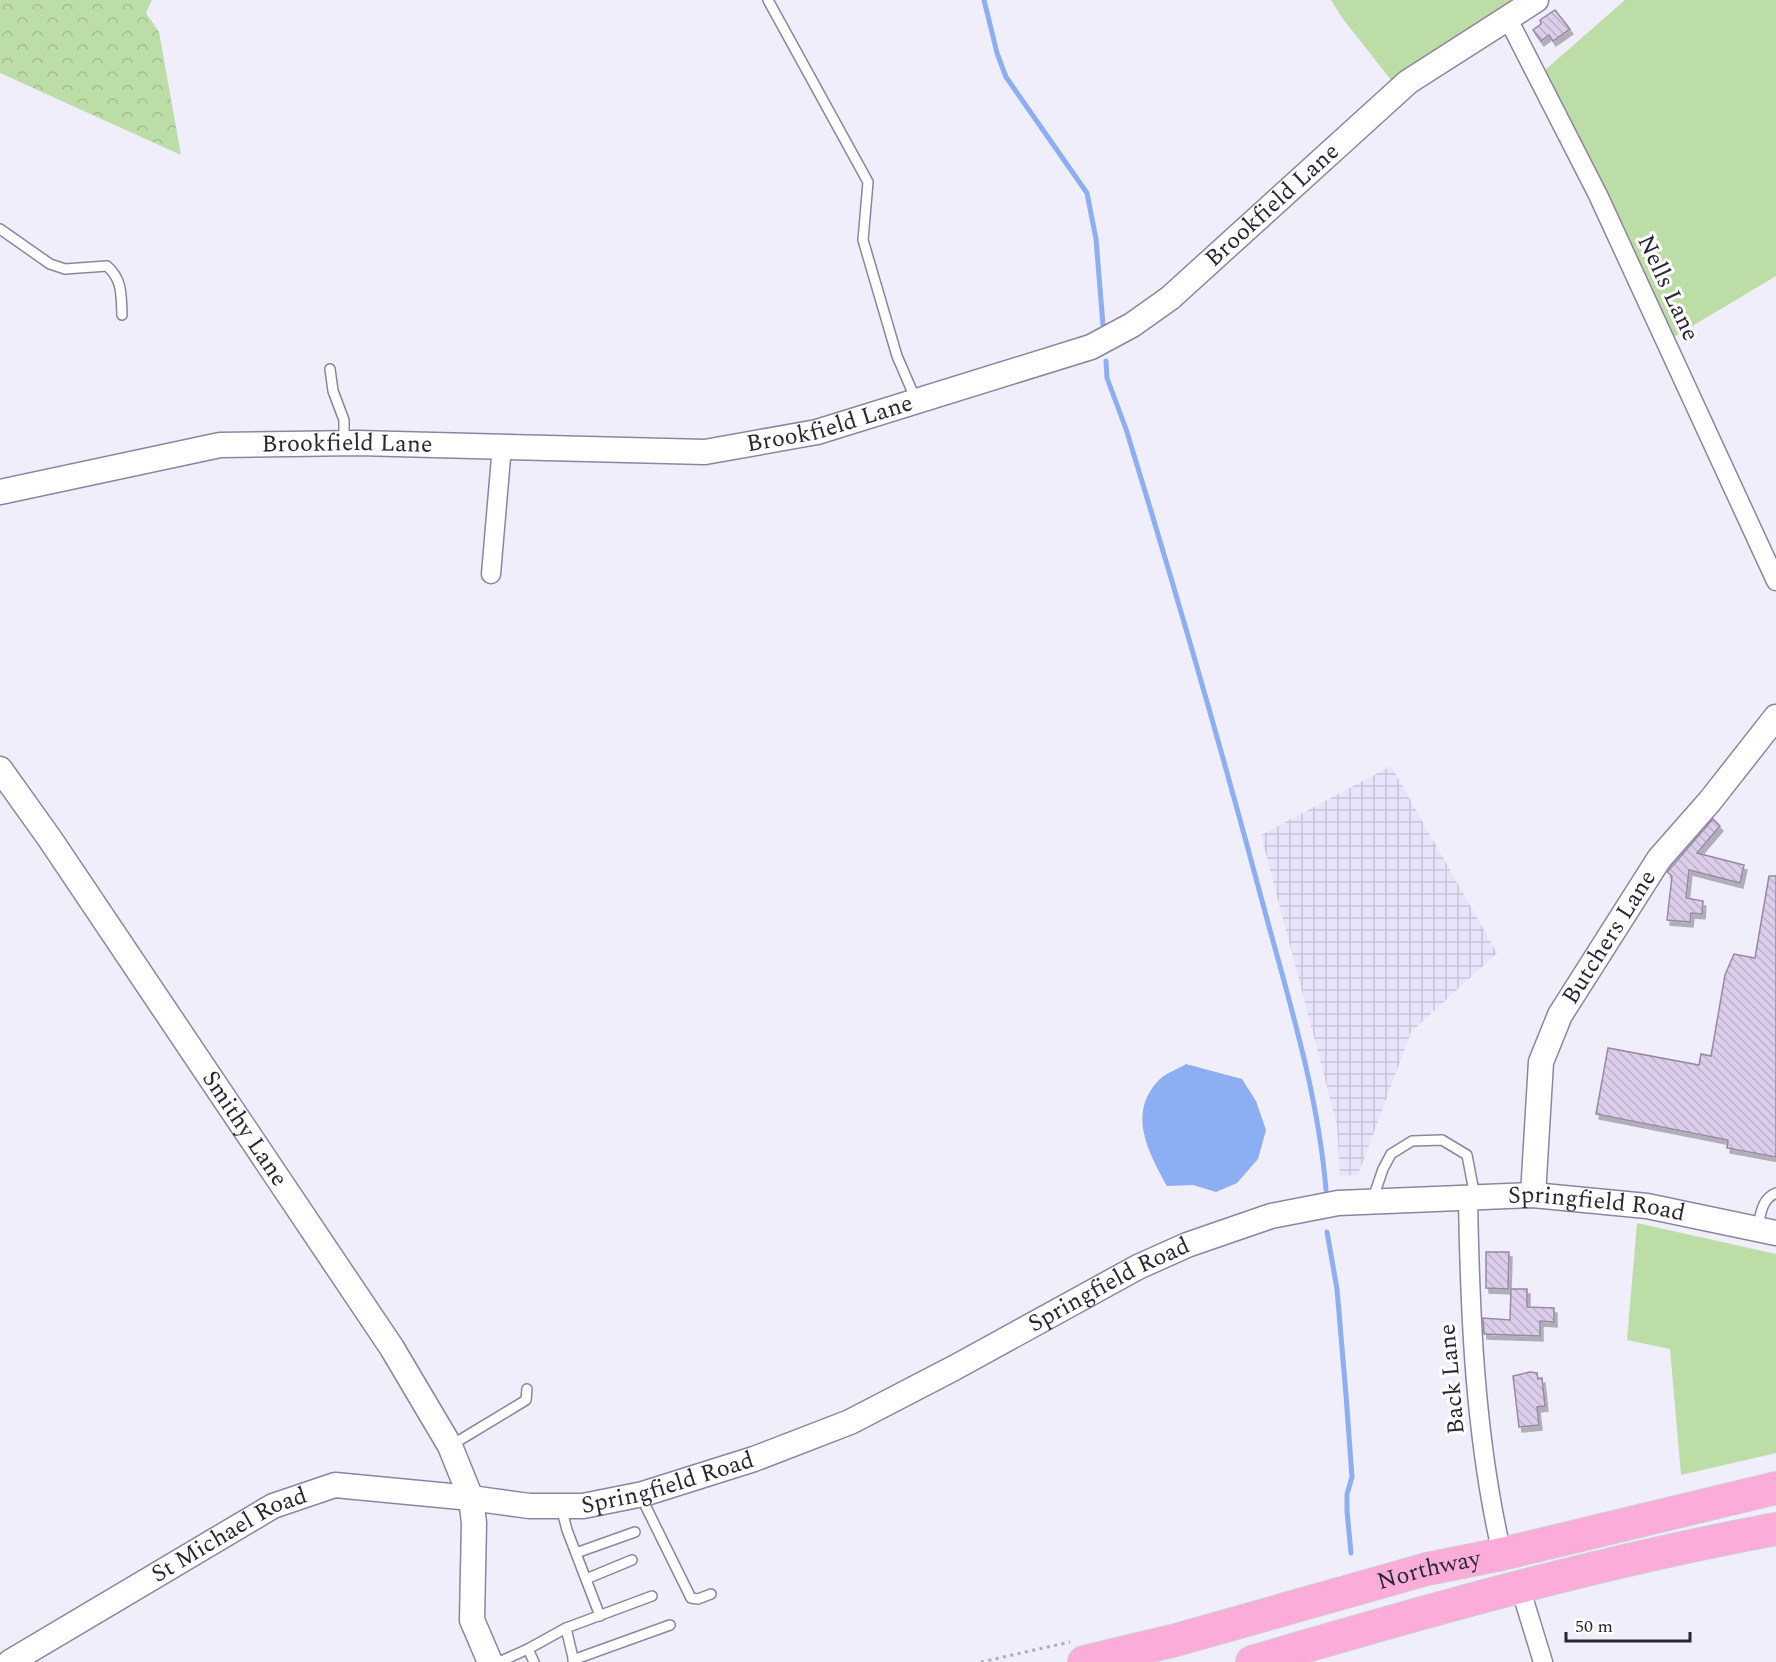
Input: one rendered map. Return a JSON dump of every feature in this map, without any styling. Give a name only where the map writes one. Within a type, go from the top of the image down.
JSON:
[{"type":"highway","name":"Northway","points":[[1084,1662],[1176,1640],[1427,1569],[1502,1554],[1776,1488]]},
{"type":"highway","name":"Northway","points":[[1252,1662],[1438,1607],[1604,1566],[1776,1529]]},
{"type":"highway","points":[[1594,1531],[1604,1566]]},
{"type":"highway","points":[[1427,1569],[1438,1607]]},
{"type":"street","name":"Brookfield Lane","points":[[0,492],[220,445],[502,446],[608,451],[705,452],[817,432],[917,403],[1091,347],[1132,325],[1170,298],[1408,82],[1536,0]]},
{"type":"street","name":"Nells Lane","points":[[1508,19],[1598,195],[1776,581]]},
{"type":"street","points":[[491,574],[502,446]]},
{"type":"street","name":"Butchers Lane","points":[[1533,1196],[1541,1062],[1560,1015],[1659,859],[1710,801],[1776,717]]},
{"type":"street","name":"Smithy Lane","points":[[0,769],[63,857],[392,1348],[450,1446],[471,1498],[474,1523],[472,1620],[490,1662]]},
{"type":"street","name":"Springfield Road","points":[[471,1498],[529,1506],[583,1506],[644,1494],[754,1459],[850,1422],[1138,1267],[1187,1245],[1271,1216],[1315,1206],[1372,1201],[1533,1196],[1647,1206],[1767,1231]]},
{"type":"street","name":"Back Lane","points":[[1471,1198],[1469,1297],[1489,1496],[1502,1554]]},
{"type":"street","name":"St Michael Road","points":[[10,1662],[273,1506],[335,1485],[471,1498]]},
{"type":"street","points":[[1520,1587],[1544,1662]]},
{"type":"lane","points":[[768,0],[868,182],[863,240],[897,356],[917,403]]},
{"type":"lane","points":[[0,228],[41,259],[65,269],[108,266],[116,274],[121,285],[122,315]]},
{"type":"lane","points":[[330,369],[333,391],[344,420],[344,444]]},
{"type":"lane","points":[[1372,1201],[1383,1169],[1391,1155],[1412,1141],[1442,1140],[1467,1155],[1471,1198]]},
{"type":"lane","points":[[1767,1231],[1763,1206],[1770,1195],[1776,1193]]},
{"type":"lane","points":[[450,1446],[526,1400],[527,1389]]},
{"type":"lane","points":[[644,1494],[646,1507],[691,1598],[698,1599],[711,1594]]},
{"type":"lane","points":[[561,1507],[600,1616]]},
{"type":"lane","points":[[576,1553],[634,1532]]},
{"type":"lane","points":[[586,1579],[632,1560]]},
{"type":"lane","points":[[499,1662],[566,1628],[652,1596]]},
{"type":"lane","points":[[566,1628],[574,1661],[670,1625]]},
{"type":"lane","points":[[528,1649],[534,1662]]},
{"type":"shaded area","points":[[1391,766],[1497,953],[1411,1032],[1358,1175],[1340,1176],[1337,1125],[1261,835]]},
{"type":"green space","points":[[0,0],[152,0],[146,13],[159,32],[181,155],[0,73]]},
{"type":"green space","points":[[1331,0],[1516,0],[1391,80]]},
{"type":"green space","points":[[1625,0],[1776,0],[1776,276],[1674,337],[1588,155],[1544,71]]},
{"type":"green space","points":[[1637,1223],[1776,1254],[1776,1453],[1681,1475],[1670,1349],[1627,1340]]},
{"type":"water","points":[[1186,1064],[1242,1079],[1256,1101],[1266,1130],[1258,1159],[1237,1183],[1216,1192],[1193,1185],[1167,1186],[1144,1134],[1142,1120],[1149,1094],[1161,1078]]},
{"type":"building","points":[[1555,10],[1570,29],[1553,41],[1549,35],[1541,41],[1533,30],[1541,24],[1540,20]]},
{"type":"building","points":[[1713,819],[1720,826],[1697,853],[1744,865],[1740,883],[1689,870],[1686,898],[1703,901],[1702,914],[1691,913],[1690,922],[1667,920],[1672,876],[1667,872]]},
{"type":"building","points":[[1769,876],[1776,876],[1776,1157],[1727,1148],[1728,1140],[1596,1114],[1608,1048],[1699,1065],[1701,1054],[1711,1056],[1725,975],[1734,954],[1755,958]]},
{"type":"building","points":[[1486,1252],[1509,1252],[1508,1289],[1486,1288]]},
{"type":"building","points":[[1511,1289],[1527,1289],[1527,1307],[1554,1308],[1554,1322],[1540,1321],[1540,1336],[1484,1334],[1483,1318],[1510,1320]]},
{"type":"building","points":[[1530,1372],[1537,1373],[1538,1379],[1542,1378],[1545,1406],[1537,1407],[1539,1425],[1519,1427],[1513,1376]]},
{"type":"waterway","points":[[984,0],[997,53],[1006,77],[1087,193],[1096,239],[1103,325]]},
{"type":"waterway","points":[[1106,361],[1107,378],[1126,429],[1180,608],[1292,1013],[1316,1118],[1326,1190]]},
{"type":"waterway","points":[[1327,1232],[1337,1289],[1346,1395],[1352,1477],[1347,1494],[1351,1553]]}]
